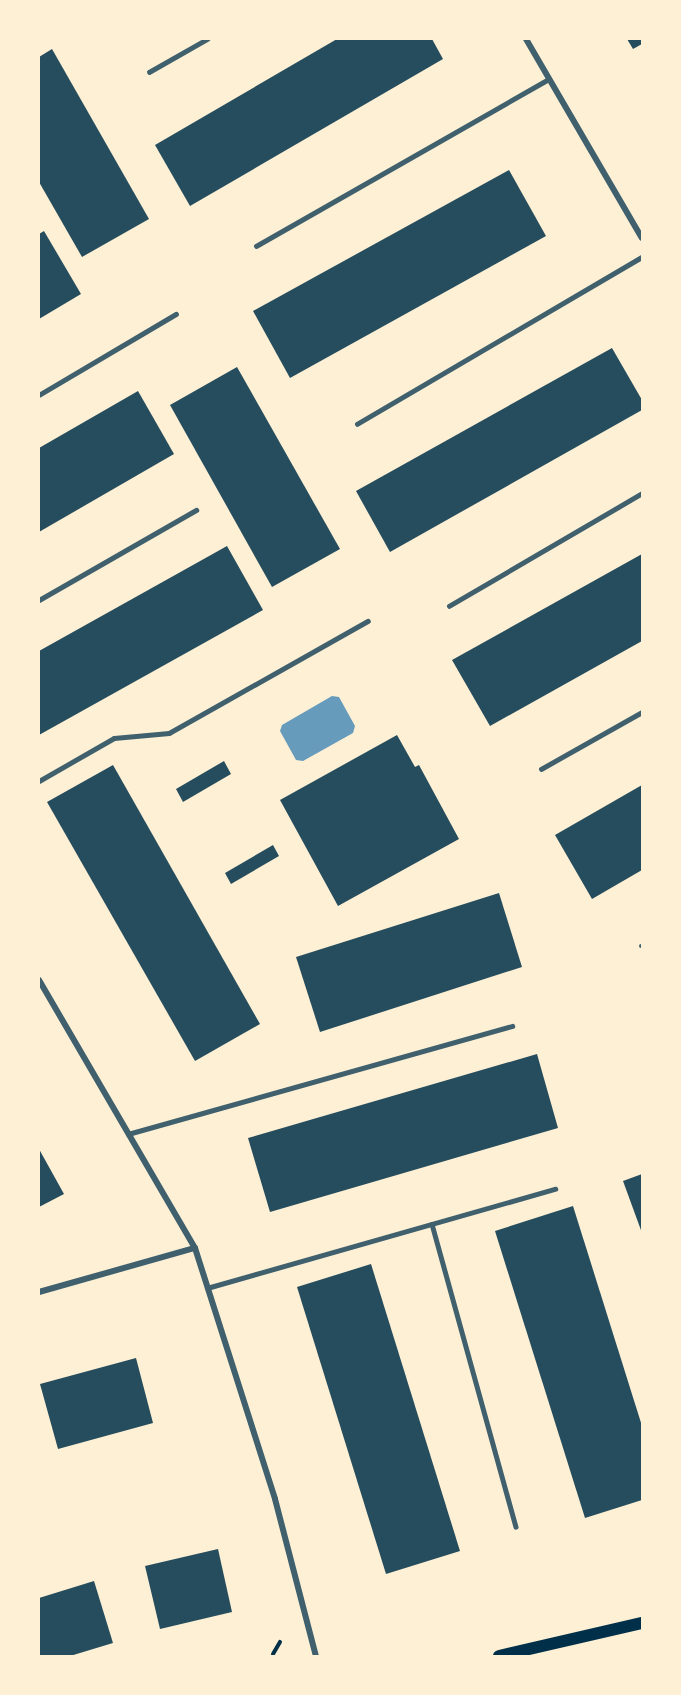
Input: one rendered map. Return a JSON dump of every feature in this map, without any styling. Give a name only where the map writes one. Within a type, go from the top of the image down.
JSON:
[{"type":"main road","points":[[499,1656],[642,1623]]},
{"type":"street","points":[[526,39],[642,238]]},
{"type":"street","points":[[39,980],[195,1248],[278,1509],[316,1656]]},
{"type":"street","points":[[39,1292],[195,1248]]},
{"type":"lane","points":[[149,72],[207,39]]},
{"type":"lane","points":[[256,246],[549,79]]},
{"type":"lane","points":[[357,424],[642,257]]},
{"type":"lane","points":[[39,395],[176,314]]},
{"type":"lane","points":[[449,606],[642,493]]},
{"type":"lane","points":[[39,600],[196,510]]},
{"type":"lane","points":[[39,781],[114,738],[169,733],[368,621]]},
{"type":"lane","points":[[541,769],[642,712]]},
{"type":"lane","points":[[128,1134],[512,1026]]},
{"type":"lane","points":[[207,1288],[555,1189]]},
{"type":"lane","points":[[432,1224],[516,1527]]},
{"type":"path","points":[[273,1654],[280,1642]]},
{"type":"water","points":[[332,696],[339,697],[355,726],[353,733],[303,761],[296,760],[280,731],[282,725]]},
{"type":"building","points":[[337,39],[432,39],[443,59],[190,206],[155,145]]},
{"type":"building","points":[[627,39],[642,39],[642,44],[633,49]]},
{"type":"building","points":[[52,49],[149,219],[82,257],[39,182],[39,57]]},
{"type":"building","points":[[509,170],[546,236],[290,378],[253,311]]},
{"type":"building","points":[[44,231],[81,294],[39,319],[39,234]]},
{"type":"building","points":[[612,348],[642,400],[642,410],[390,552],[356,491]]},
{"type":"building","points":[[237,367],[340,549],[272,587],[170,405]]},
{"type":"building","points":[[138,391],[174,454],[39,532],[39,448]]},
{"type":"building","points":[[227,546],[263,610],[39,735],[39,651]]},
{"type":"building","points":[[642,554],[642,641],[490,726],[452,660]]},
{"type":"building","points":[[397,735],[415,767],[419,765],[459,839],[338,906],[280,800]]},
{"type":"building","points":[[224,761],[231,774],[183,802],[176,789]]},
{"type":"building","points":[[113,765],[260,1024],[195,1061],[47,802]]},
{"type":"building","points":[[642,785],[642,870],[592,899],[555,835]]},
{"type":"building","points":[[273,845],[279,856],[231,884],[225,873]]},
{"type":"building","points":[[499,893],[522,967],[320,1032],[296,957]]},
{"type":"building","points":[[537,1054],[558,1128],[270,1212],[248,1138]]},
{"type":"building","points":[[39,1149],[64,1194],[39,1207]]},
{"type":"building","points":[[642,1174],[642,1233],[623,1181]]},
{"type":"building","points":[[573,1206],[642,1426],[642,1500],[585,1518],[495,1231]]},
{"type":"building","points":[[371,1264],[460,1551],[386,1574],[297,1287]]},
{"type":"building","points":[[136,1358],[153,1423],[58,1449],[40,1384]]},
{"type":"building","points":[[218,1549],[232,1612],[160,1629],[145,1566]]},
{"type":"building","points":[[94,1581],[113,1643],[70,1656],[39,1656],[39,1598]]}]
